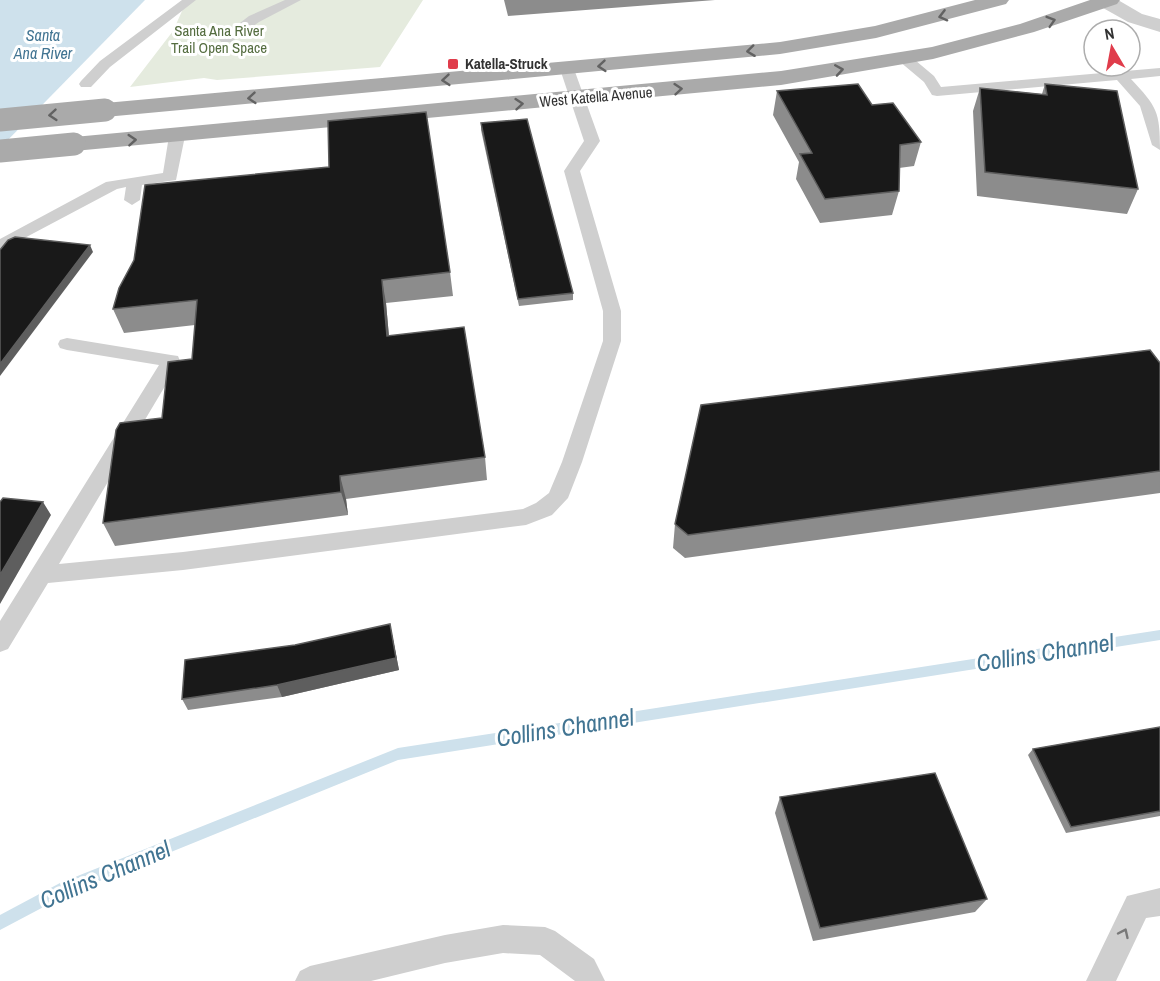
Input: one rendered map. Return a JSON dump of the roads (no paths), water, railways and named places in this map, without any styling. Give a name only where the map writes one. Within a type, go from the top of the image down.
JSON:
[{"type":"main road","name":"West Katella Avenue","points":[[0,120],[723,54],[831,40],[912,23],[999,0]]},
{"type":"main road","name":"West Katella Avenue","points":[[0,151],[751,82],[904,58],[1027,28],[1106,1]]},
{"type":"street","points":[[1106,1],[1135,18],[1160,26]]},
{"type":"lane","points":[[86,84],[105,64],[190,0]]},
{"type":"lane","points":[[254,19],[255,0]]},
{"type":"lane","points":[[226,39],[254,19],[295,0]]},
{"type":"lane","points":[[904,58],[929,79],[937,92],[1098,78]]},
{"type":"lane","points":[[40,575],[183,561],[526,517],[544,509],[557,498],[572,462],[612,341],[612,311],[572,171],[592,141],[567,69]]},
{"type":"lane","points":[[1142,74],[1160,72]]},
{"type":"lane","points":[[1123,78],[1147,105],[1160,145]]},
{"type":"lane","points":[[0,246],[112,184],[170,177],[177,136]]},
{"type":"lane","points":[[132,200],[135,181]]},
{"type":"lane","points":[[0,642],[171,361],[67,344]]},
{"type":"lane","points":[[1101,981],[1137,906],[1160,902]]},
{"type":"lane","points":[[310,981],[445,949],[503,939],[545,941],[584,969],[590,981]]},
{"type":"water","name":"Santa Ana River","points":[[0,0],[145,0],[0,148]]},
{"type":"waterway","name":"Collins Channel","points":[[0,923],[65,888],[398,754],[1160,635]]},
{"type":"place","name":"Katella-Struck","points":[[453,64]]},
{"type":"park label","name":"Santa Ana River Trail Open Space","points":[[219,40]]}]
